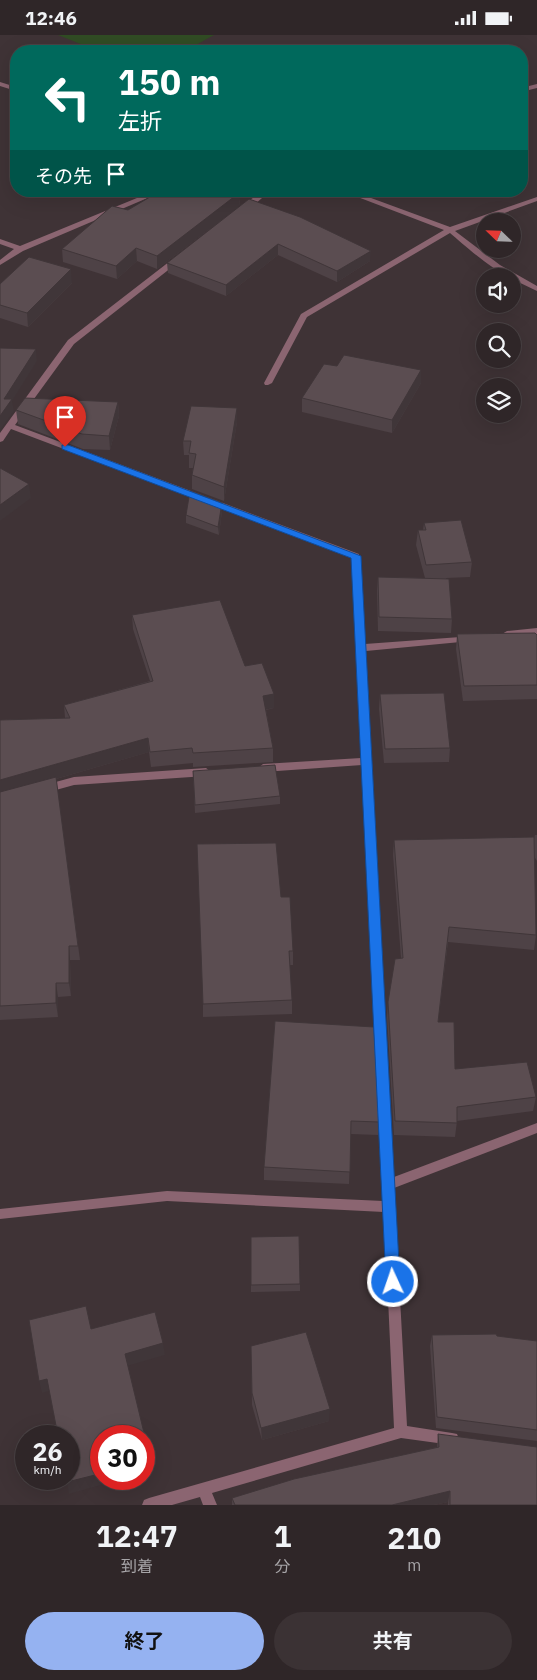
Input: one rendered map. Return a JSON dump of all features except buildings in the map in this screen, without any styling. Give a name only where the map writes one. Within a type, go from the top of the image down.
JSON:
[{"type":"street","points":[[0,263],[20,249],[146,197]]},
{"type":"street","points":[[235,215],[259,197]]},
{"type":"street","points":[[361,197],[450,230],[497,267],[537,289]]},
{"type":"street","points":[[268,383],[304,316],[450,230],[537,199]]},
{"type":"street","points":[[0,241],[20,249]]},
{"type":"street","points":[[0,439],[70,342],[188,252]]},
{"type":"street","points":[[10,427],[356,556],[365,761],[401,1432]]},
{"type":"street","points":[[498,635],[537,631]]},
{"type":"street","points":[[360,648],[478,637]]},
{"type":"street","points":[[249,769],[365,761]]},
{"type":"street","points":[[37,791],[74,781],[220,771]]},
{"type":"street","points":[[388,1185],[537,1128]]},
{"type":"street","points":[[0,1214],[167,1196],[389,1207]]},
{"type":"street","points":[[149,1505],[401,1432],[469,1441]]},
{"type":"street","points":[[204,1489],[210,1505]]},
{"type":"green space","points":[[58,35],[214,35],[196,45],[83,45]]},
{"type":"route","points":[[65,447],[356,556],[362,705],[393,1282]]}]
